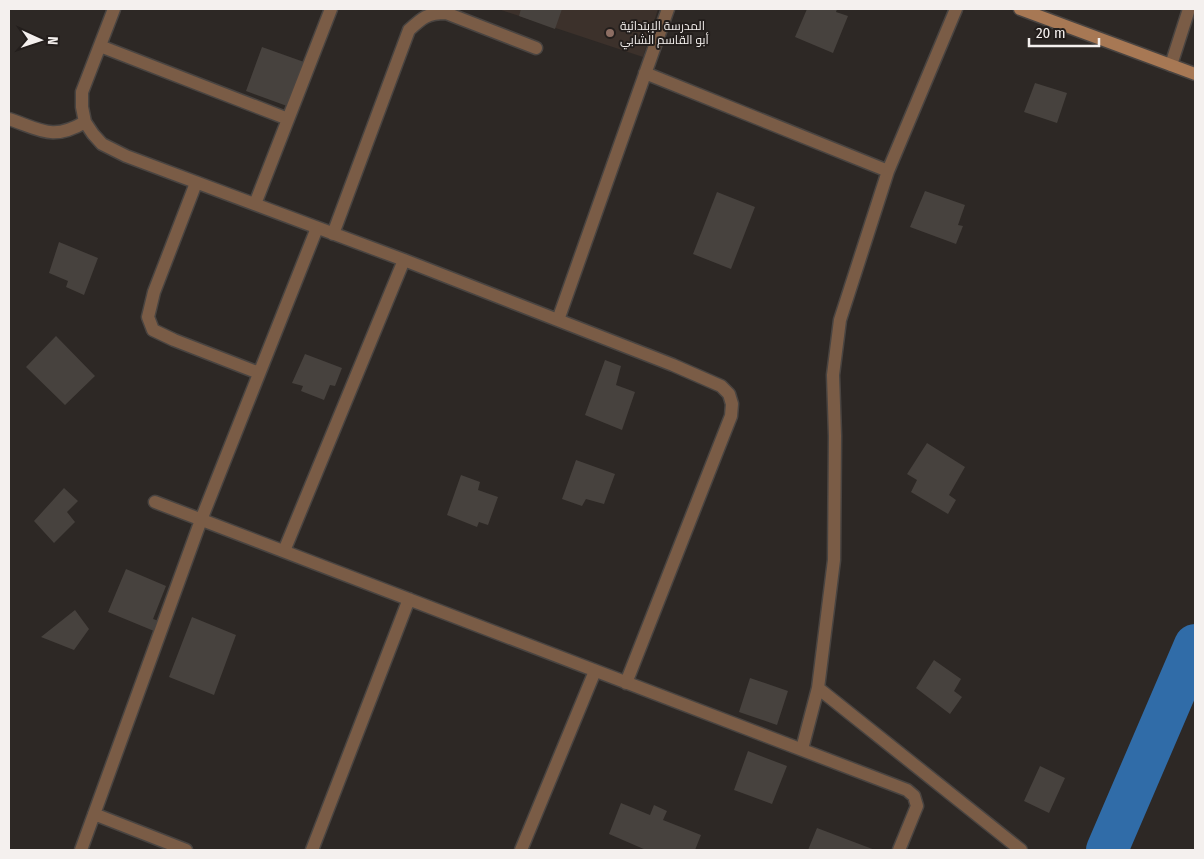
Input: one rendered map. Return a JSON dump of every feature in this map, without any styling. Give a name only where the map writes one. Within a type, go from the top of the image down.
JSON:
[{"type":"main road","points":[[1020,9],[1195,74]]},
{"type":"street","points":[[114,9],[82,92],[85,122],[102,144],[126,156],[404,260],[673,365],[721,386],[729,394],[732,404],[731,416],[626,683]]},
{"type":"street","points":[[255,204],[332,9]]},
{"type":"street","points":[[558,320],[668,9]]},
{"type":"street","points":[[802,750],[818,688],[834,560],[835,436],[833,375],[840,320],[888,171],[956,9]]},
{"type":"street","points":[[1171,65],[1189,9]]},
{"type":"street","points":[[333,234],[409,30],[422,18],[433,13],[446,13],[536,48]]},
{"type":"street","points":[[100,46],[288,119]]},
{"type":"street","points":[[645,74],[888,171]]},
{"type":"street","points":[[9,119],[45,132],[60,133],[85,122]]},
{"type":"street","points":[[196,183],[154,292],[148,317],[153,330],[259,373]]},
{"type":"street","points":[[81,850],[201,520],[317,228]]},
{"type":"street","points":[[284,552],[404,260]]},
{"type":"street","points":[[155,502],[901,787],[912,793],[917,806],[899,850]]},
{"type":"street","points":[[312,850],[409,599]]},
{"type":"street","points":[[520,850],[595,671]]},
{"type":"street","points":[[818,688],[1021,850]]},
{"type":"street","points":[[94,814],[186,850]]},
{"type":"shaded area","name":"المدرسة الإبتدائية أبو القاسم الشابي","points":[[498,9],[658,9],[643,57]]},
{"type":"building","points":[[521,9],[562,9],[555,29],[519,16]]},
{"type":"building","points":[[807,9],[837,9],[836,12],[848,16],[833,53],[795,37]]},
{"type":"building","points":[[262,47],[304,62],[287,106],[246,91]]},
{"type":"building","points":[[1035,83],[1067,93],[1057,123],[1024,112]]},
{"type":"building","points":[[925,191],[965,205],[958,225],[963,226],[956,244],[910,227]]},
{"type":"building","points":[[717,192],[755,207],[731,269],[693,254]]},
{"type":"building","points":[[59,242],[98,258],[84,295],[66,287],[68,281],[49,273]]},
{"type":"building","points":[[56,336],[95,376],[65,405],[26,367]]},
{"type":"building","points":[[305,354],[342,368],[335,386],[330,385],[324,400],[301,391],[303,386],[292,383]]},
{"type":"building","points":[[605,360],[621,366],[616,385],[635,392],[622,430],[585,415]]},
{"type":"building","points":[[927,443],[965,467],[949,495],[956,500],[948,514],[911,492],[917,480],[907,474]]},
{"type":"building","points":[[576,460],[615,474],[604,504],[586,499],[582,506],[562,499]]},
{"type":"building","points":[[461,475],[480,482],[478,490],[498,497],[488,525],[479,522],[477,527],[447,515]]},
{"type":"building","points":[[64,488],[78,501],[67,512],[75,522],[54,543],[34,521]]},
{"type":"building","points":[[126,569],[166,586],[153,619],[159,621],[154,631],[108,612]]},
{"type":"building","points":[[75,610],[89,629],[74,650],[41,637]]},
{"type":"building","points":[[192,617],[236,635],[214,695],[169,677]]},
{"type":"building","points":[[934,660],[961,679],[954,691],[962,697],[950,714],[916,688]]},
{"type":"building","points":[[750,678],[788,691],[777,725],[739,712]]},
{"type":"building","points":[[748,751],[787,766],[772,804],[734,790]]},
{"type":"building","points":[[1040,766],[1065,778],[1049,813],[1024,801]]},
{"type":"building","points":[[621,803],[650,815],[654,805],[667,811],[663,820],[701,835],[695,850],[646,850],[609,834]]},
{"type":"building","points":[[817,828],[875,850],[808,850]]},
{"type":"waterway","points":[[1107,850],[1195,645]]},
{"type":"place","name":"المدرسة الإبتدائية أبو القاسم الشابي","points":[[610,33]]}]
